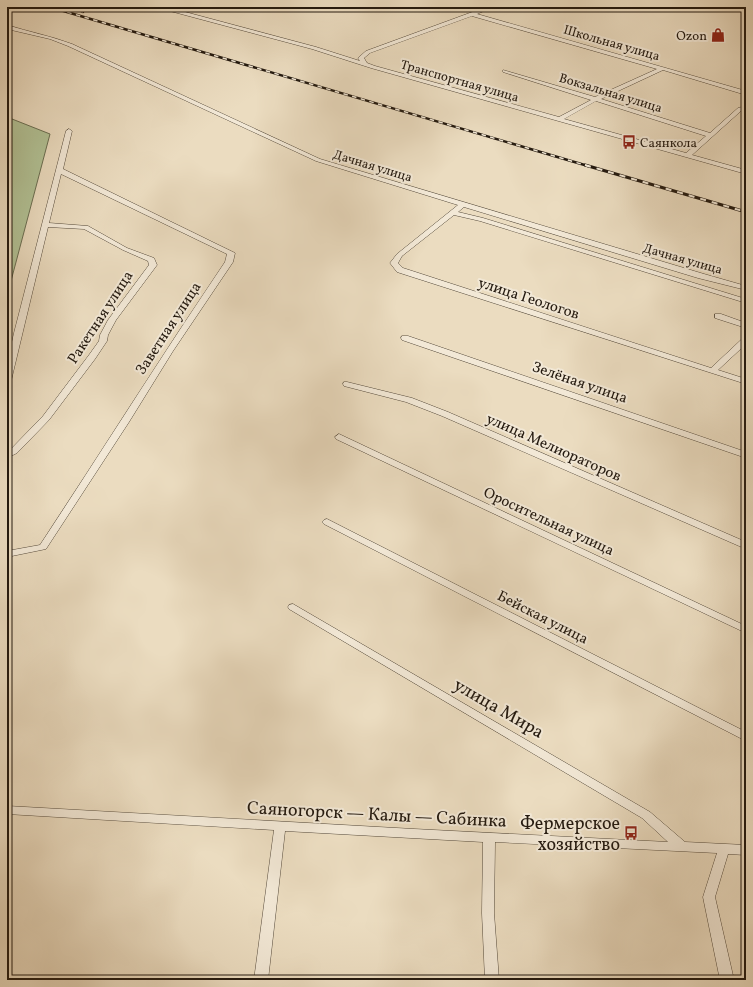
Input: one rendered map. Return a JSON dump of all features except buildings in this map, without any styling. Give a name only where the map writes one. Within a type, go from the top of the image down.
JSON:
[{"type":"street","name":"Транспортная улица","points":[[168,7],[172,10],[340,56],[746,172]]},
{"type":"street","points":[[340,56],[356,55],[368,52],[491,7]]},
{"type":"street","name":"Школьная улица","points":[[472,14],[746,93]]},
{"type":"street","name":"Дачная улица","points":[[7,27],[22,32],[51,38],[70,45],[318,160],[463,205],[746,288]]},
{"type":"street","points":[[365,64],[361,58],[368,52]]},
{"type":"street","points":[[560,120],[596,99],[663,68]]},
{"type":"street","name":"Вокзальная улица","points":[[505,71],[711,135]]},
{"type":"street","points":[[688,155],[740,109],[746,108]]},
{"type":"street","points":[[7,381],[69,131]]},
{"type":"street","name":"Заветная улица","points":[[7,554],[43,547],[125,422],[165,356],[229,262],[231,253],[59,170]]},
{"type":"street","name":"улица Геологов","points":[[463,205],[399,254],[394,263],[400,270],[746,382]]},
{"type":"street","points":[[452,213],[481,219],[746,301]]},
{"type":"street","name":"Ракетная улица","points":[[7,455],[14,451],[46,418],[104,341],[104,335],[112,320],[153,265],[151,260],[125,249],[86,227],[45,225]]},
{"type":"street","points":[[718,316],[746,326]]},
{"type":"street","name":"Зелёная улица","points":[[405,338],[553,387],[746,455]]},
{"type":"street","points":[[713,371],[746,340]]},
{"type":"street","name":"улица Мелиораторов","points":[[347,384],[416,403],[746,546]]},
{"type":"street","name":"Оросительная улица","points":[[339,437],[746,630]]},
{"type":"street","name":"Бейская улица","points":[[327,522],[746,737]]},
{"type":"street","name":"улица Мира","points":[[293,607],[646,815],[682,847]]},
{"type":"street","name":"Саяногорск — Калы — Сабинка","points":[[7,810],[280,827],[746,850]]},
{"type":"street","points":[[261,980],[280,827]]},
{"type":"street","points":[[489,838],[488,913],[492,980]]},
{"type":"street","points":[[724,849],[709,897],[726,980]]},
{"type":"green space","points":[[7,117],[50,134],[7,296]]},
{"type":"railway","points":[[50,7],[588,166]]},
{"type":"railway","points":[[74,7],[83,12]]},
{"type":"railway","points":[[585,165],[746,212]]},
{"type":"place","name":"Ozon","points":[[718,35]]},
{"type":"place","name":"Саянкола","points":[[629,142]]},
{"type":"place","name":"Фермерское хозяйство","points":[[631,833]]}]
